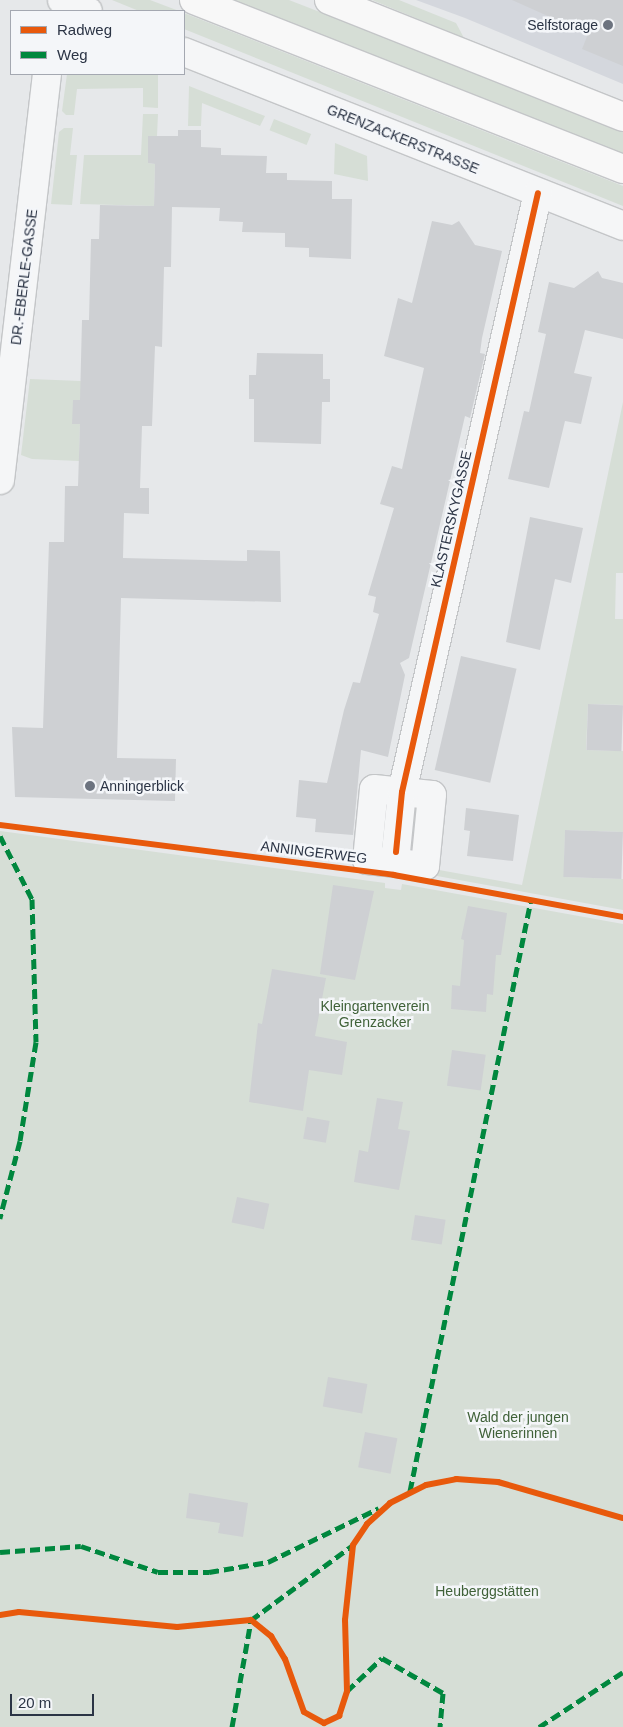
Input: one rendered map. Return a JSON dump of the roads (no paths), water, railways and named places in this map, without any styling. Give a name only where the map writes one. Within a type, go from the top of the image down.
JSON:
[{"type":"main road","points":[[194,0],[623,169]]},
{"type":"main road","points":[[329,0],[623,117]]},
{"type":"street","points":[[62,0],[86,10]]},
{"type":"street","name":"GRENZACKERSTRASSE","points":[[185,52],[623,226]]},
{"type":"street","name":"DR.-EBERLE-GASSE","points":[[0,480],[47,75]]},
{"type":"street","name":"KLASTERSKYGASSE","points":[[396,852],[402,792],[538,192]]},
{"type":"place","name":"Selfstorage","points":[[608,25]]},
{"type":"place","name":"Anningerblick","points":[[90,786]]},
{"type":"park label","name":"Kleingartenverein Grenzacker","points":[[375,1014]]},
{"type":"park label","name":"Wald der jungen Wienerinnen","points":[[518,1425]]},
{"type":"park label","name":"Heuberggstätten","points":[[487,1591]]}]
